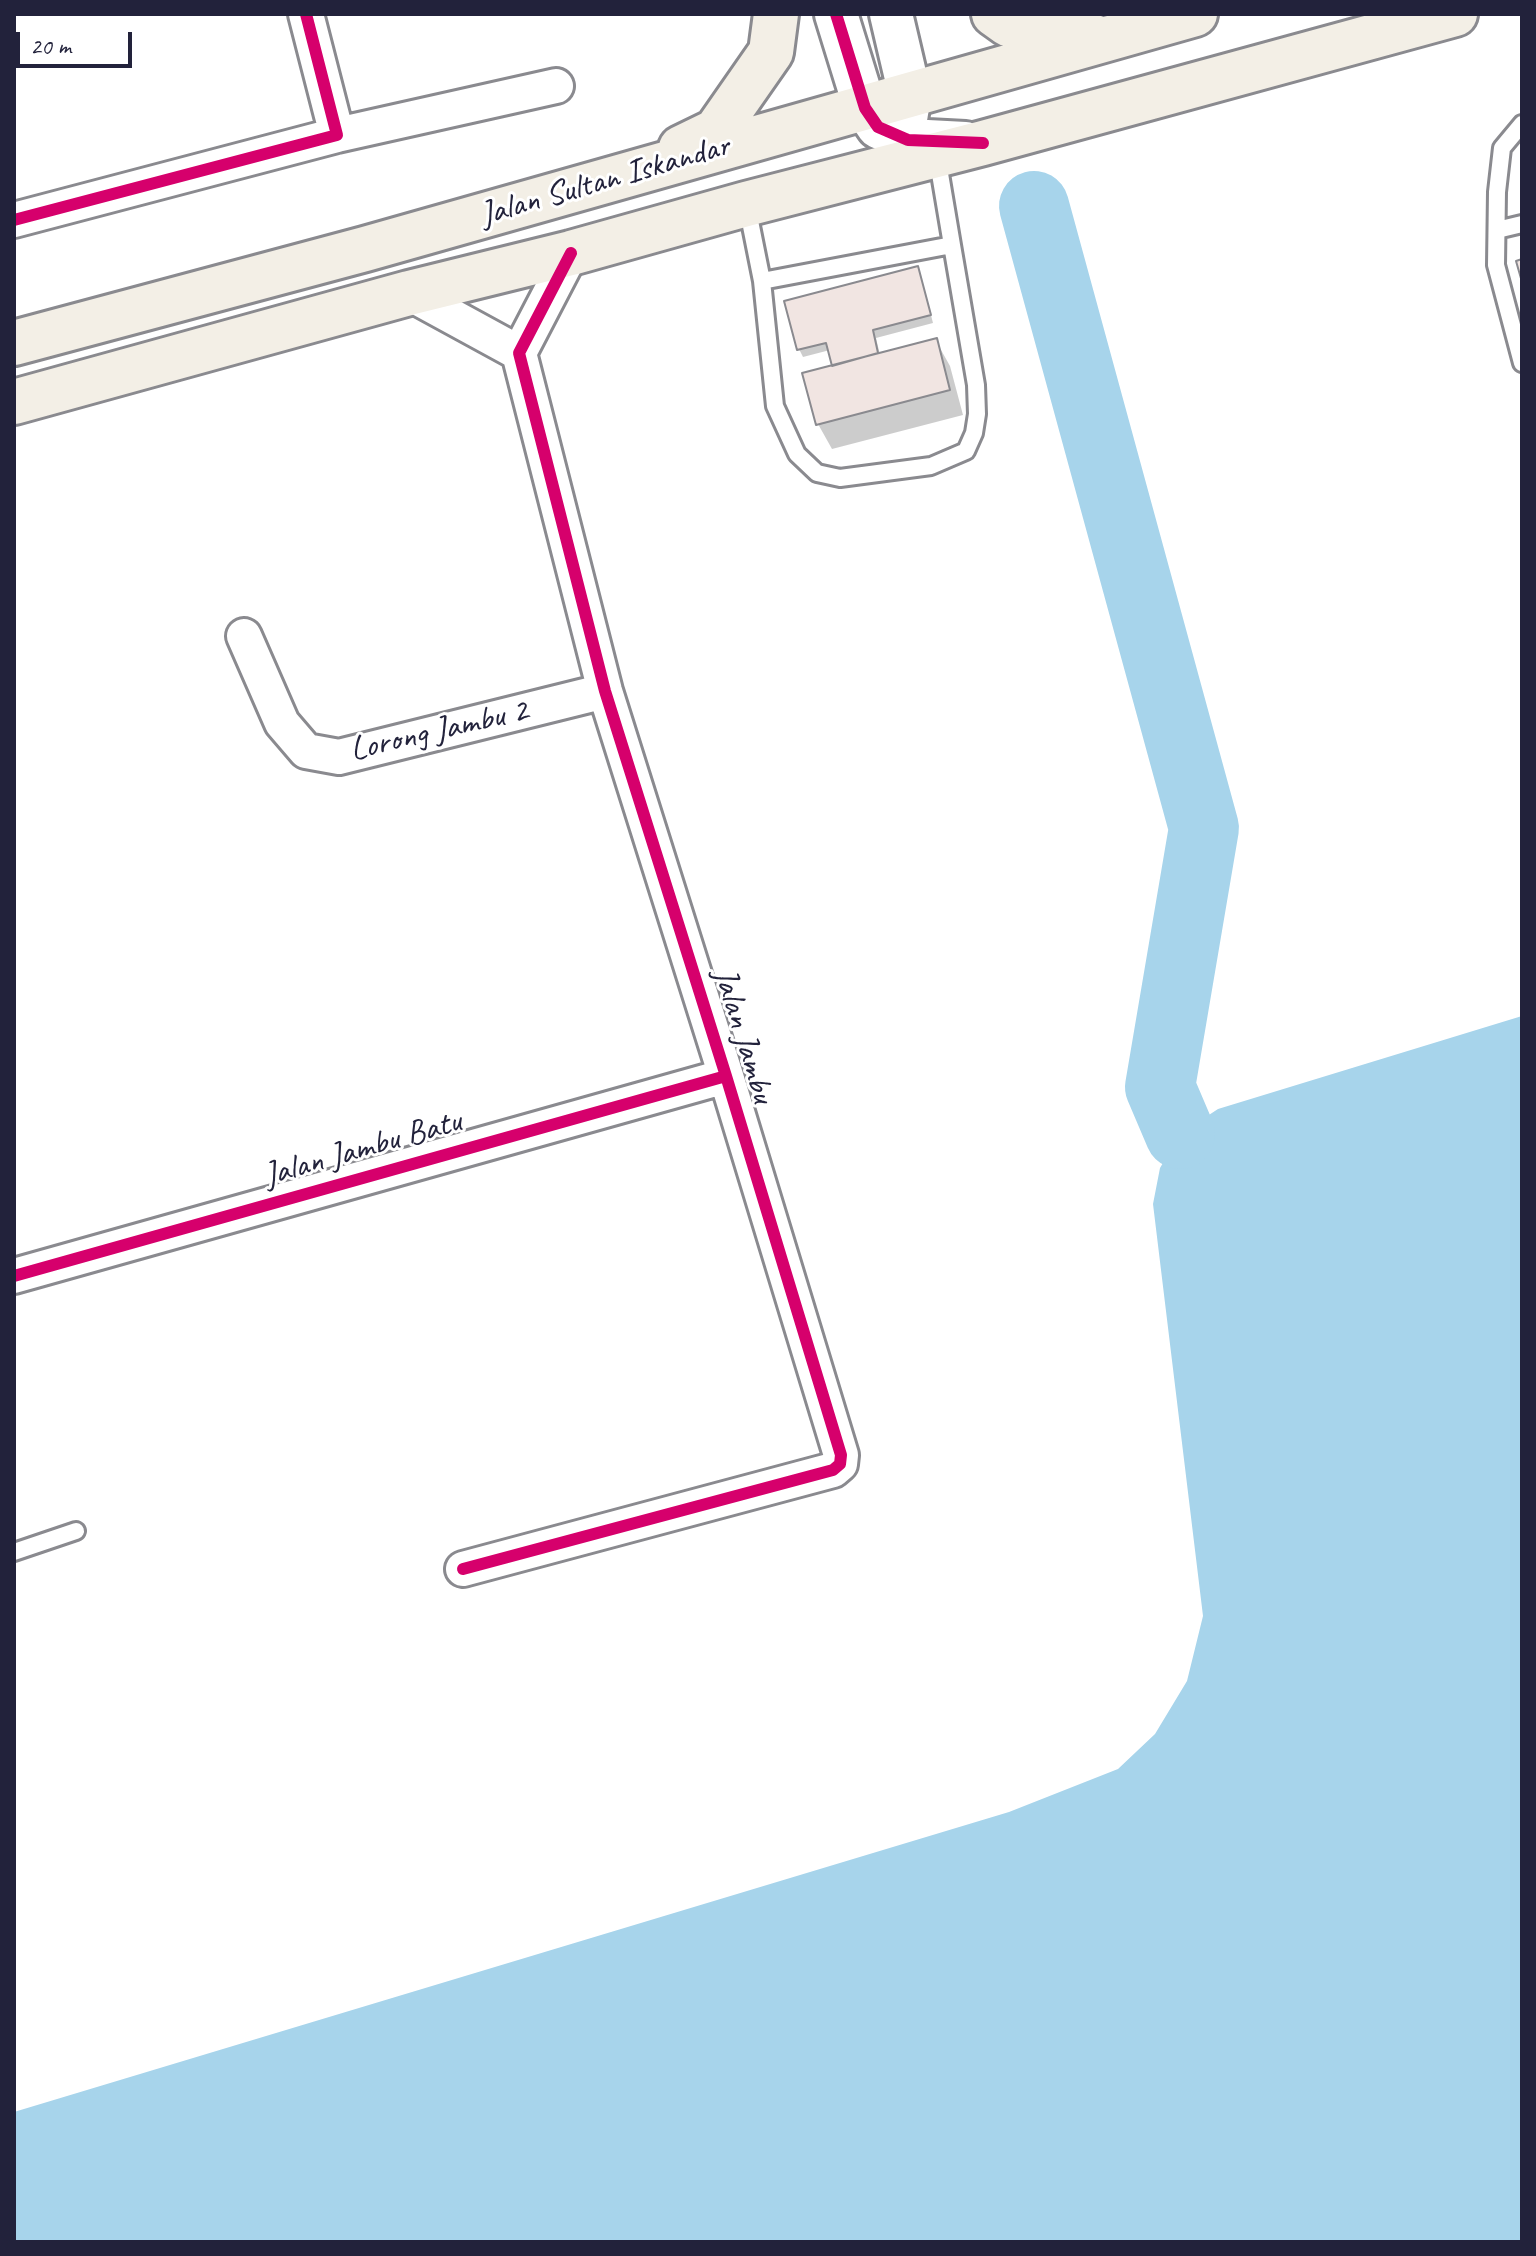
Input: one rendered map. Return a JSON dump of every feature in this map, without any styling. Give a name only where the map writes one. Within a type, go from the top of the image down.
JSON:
[{"type":"main road","points":[[621,176],[716,131],[771,52],[776,14]]},
{"type":"main road","points":[[994,14],[1008,24],[1107,38]]},
{"type":"main road","name":"Jalan Sultan Iskandar","points":[[14,343],[365,249],[621,176],[890,113],[1107,38],[1195,14]]},
{"type":"main road","points":[[14,402],[409,293],[571,253],[1455,14]]},
{"type":"street","points":[[306,14],[337,135]]},
{"type":"street","points":[[836,14],[908,140],[983,143]]},
{"type":"street","points":[[825,183],[873,156],[890,113],[891,14]]},
{"type":"street","points":[[14,220],[337,135],[556,86]]},
{"type":"street","points":[[409,293],[519,353],[571,253]]},
{"type":"street","name":"Jalan Jambu","points":[[463,1569],[833,1470],[840,1464],[841,1455],[605,691],[519,353]]},
{"type":"street","name":"Lorong Jambu 2","points":[[244,636],[282,723],[306,751],[339,757],[605,691]]},
{"type":"street","name":"Jalan Jambu Batu","points":[[14,1276],[726,1076]]},
{"type":"lane","points":[[1522,124],[1502,148],[1497,192],[1496,265],[1522,363]]},
{"type":"lane","points":[[746,204],[762,281],[775,406],[797,454],[817,473],[840,478],[931,466],[966,451],[974,433],[977,414],[976,385],[936,154]]},
{"type":"lane","points":[[1497,230],[1522,224]]},
{"type":"lane","points":[[762,281],[952,245]]},
{"type":"lane","points":[[14,1552],[76,1531]]},
{"type":"water","points":[[1522,1016],[1522,2242],[14,2242],[14,2112],[1009,1812],[1118,1769],[1155,1734],[1187,1681],[1203,1616],[1153,1204],[1160,1168],[1180,1134],[1218,1109]]},
{"type":"building","points":[[1522,259],[1522,282],[1516,261]]},
{"type":"building","points":[[918,266],[931,315],[873,330],[878,353],[832,366],[826,343],[797,350],[784,301]]},
{"type":"building","points":[[937,338],[950,390],[816,425],[802,373]]},
{"type":"waterway","points":[[1034,206],[1204,828],[1160,1087],[1180,1134]]},
{"type":"cycle path","points":[[14,220],[337,135],[306,14]]},
{"type":"cycle path","points":[[836,14],[865,108],[878,127],[908,140],[983,143]]},
{"type":"cycle path","points":[[463,1569],[833,1470],[840,1464],[841,1455],[605,691],[519,353],[571,253]]},
{"type":"cycle path","points":[[14,1276],[726,1076]]}]
